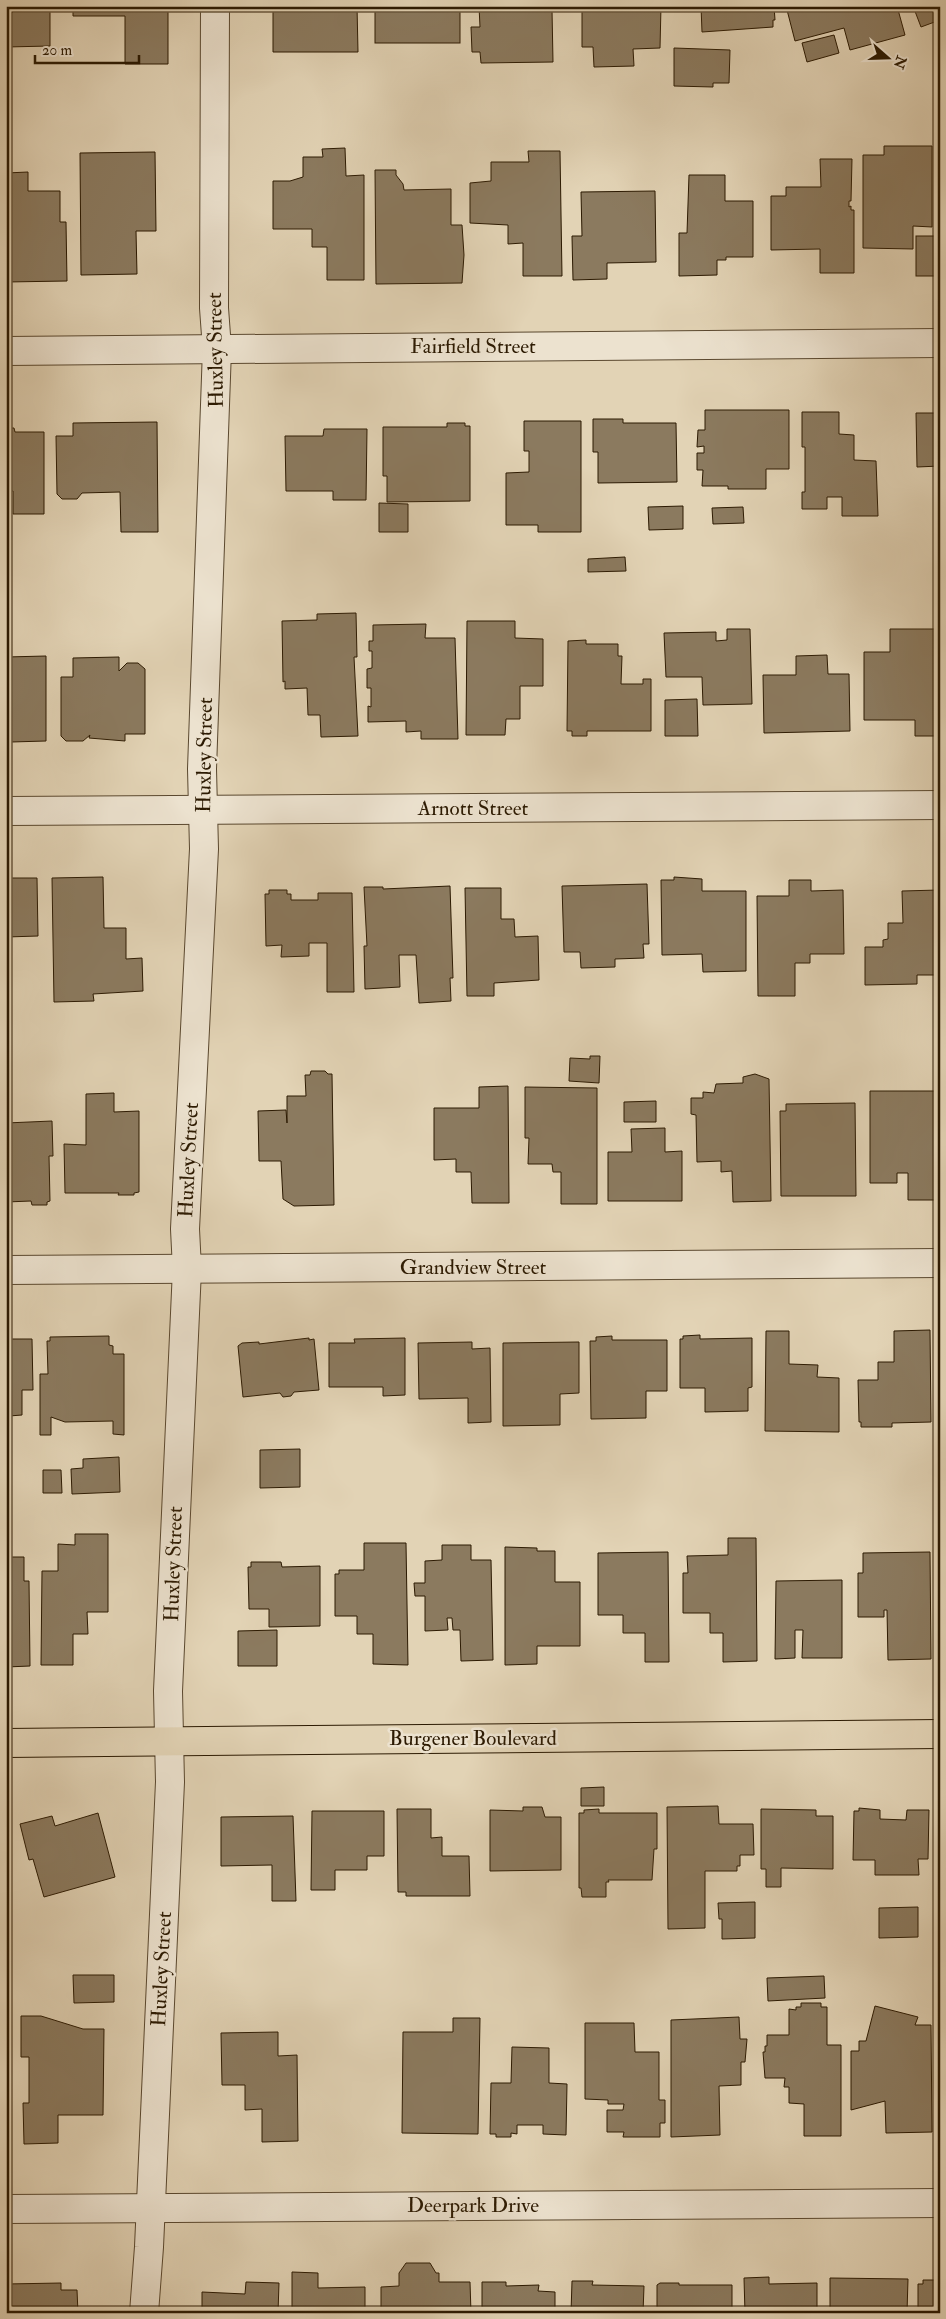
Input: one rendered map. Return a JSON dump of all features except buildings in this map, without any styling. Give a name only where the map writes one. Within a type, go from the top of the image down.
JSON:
[{"type":"main road","name":"Burgener Boulevard","points":[[6,1743],[940,1734]]},
{"type":"street","name":"Huxley Street","points":[[144,2313],[151,2207],[170,1782],[170,1651],[187,1269],[185,1229],[204,849],[202,769],[217,348],[214,308],[215,6]]},
{"type":"street","name":"Fairfield Street","points":[[6,351],[940,343]]},
{"type":"street","name":"Arnott Street","points":[[6,811],[940,804]]},
{"type":"street","name":"Grandview Street","points":[[6,1270],[940,1263]]},
{"type":"street","name":"Deerpark Drive","points":[[6,2208],[940,2203]]}]
